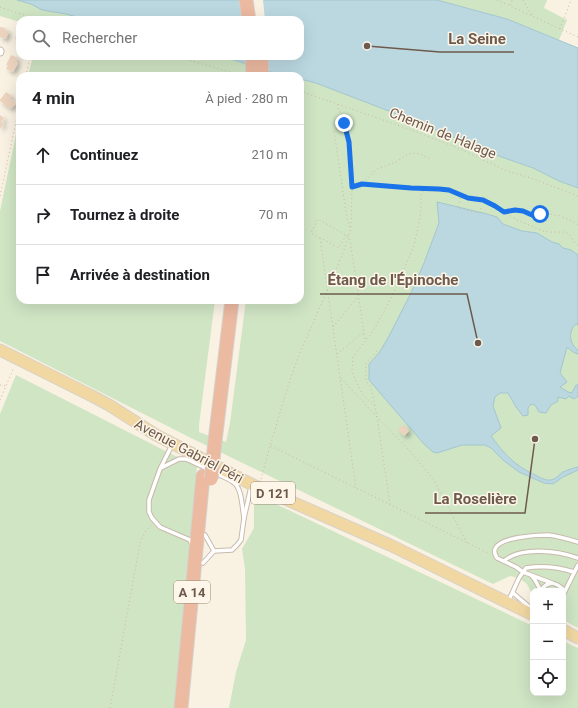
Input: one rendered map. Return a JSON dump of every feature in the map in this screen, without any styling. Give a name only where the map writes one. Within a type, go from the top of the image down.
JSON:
[{"type":"highway","points":[[246,0],[248,16]]},
{"type":"highway","points":[[255,0],[257,16]]},
{"type":"highway","points":[[252,60],[253,72]]},
{"type":"highway","points":[[261,60],[262,72]]},
{"type":"highway","name":"A 14","points":[[182,708],[198,539],[207,477],[225,304]]},
{"type":"highway","name":"A 14","points":[[211,439],[231,304]]},
{"type":"highway","name":"A 14","points":[[189,708],[203,563],[198,539]]},
{"type":"main road","name":"Avenue Gabriel Péri","points":[[0,350],[92,396],[173,444],[390,545],[510,598],[530,613]]},
{"type":"main road","points":[[566,632],[578,638]]},
{"type":"lane","points":[[173,444],[160,469],[149,500],[149,512],[154,522],[160,527],[198,539],[214,551],[232,550],[241,540],[244,518],[256,482]]},
{"type":"lane","points":[[160,469],[179,459],[186,459],[233,482],[239,490],[244,518]]},
{"type":"lane","points":[[562,588],[523,572],[497,558],[495,555],[495,549],[499,544],[514,538],[526,536],[548,535],[578,542]]},
{"type":"lane","points":[[203,563],[214,551]]},
{"type":"lane","points":[[504,561],[515,555],[538,551],[558,553],[578,558]]},
{"type":"lane","points":[[566,589],[578,564]]},
{"type":"lane","points":[[530,608],[510,598],[526,568],[536,566],[554,567],[574,572]]},
{"type":"lane","points":[[531,575],[539,588]]},
{"type":"lane","points":[[543,588],[552,583]]},
{"type":"path","points":[[497,0],[578,37]]},
{"type":"path","points":[[510,6],[512,0]]},
{"type":"path","points":[[523,0],[534,17]]},
{"type":"path","points":[[560,29],[571,0]]},
{"type":"path","points":[[0,7],[26,16]]},
{"type":"path","points":[[27,72],[29,60]]},
{"type":"path","points":[[189,60],[231,72]]},
{"type":"path","name":"Chemin de Halage","points":[[304,92],[406,128],[458,148],[507,171],[531,178],[578,196]]},
{"type":"path","points":[[256,482],[270,446],[299,355],[334,275],[351,228],[352,187],[349,142],[338,104]]},
{"type":"path","points":[[0,196],[16,122]]},
{"type":"path","points":[[344,123],[334,131],[347,219],[351,228]]},
{"type":"path","points":[[362,184],[377,169],[396,162],[408,154],[420,154],[430,159]]},
{"type":"path","points":[[352,187],[362,184],[449,190],[468,198],[483,200],[517,220],[542,231],[564,232],[569,234],[578,245]]},
{"type":"path","points":[[375,406],[363,395],[354,376],[352,369],[353,357],[368,338],[384,312],[414,246],[421,211],[421,195],[424,189]]},
{"type":"path","points":[[461,194],[458,208],[479,213],[481,208]]},
{"type":"path","points":[[504,212],[515,210],[523,211],[532,215],[550,214],[560,216],[578,225]]},
{"type":"path","points":[[346,235],[339,248],[311,233],[318,219],[348,236],[350,240],[359,295],[365,340]]},
{"type":"path","points":[[320,238],[319,241],[356,488]]},
{"type":"path","points":[[333,327],[359,295]]},
{"type":"path","points":[[337,355],[364,332]]},
{"type":"path","points":[[377,351],[366,363],[366,381],[370,386],[375,406],[390,505]]},
{"type":"path","points":[[0,400],[18,359]]},
{"type":"path","points":[[340,378],[409,450],[434,480],[468,543]]},
{"type":"path","points":[[0,385],[6,386]]},
{"type":"path","points":[[270,446],[491,555],[495,555]]},
{"type":"path","points":[[110,708],[140,543],[145,532],[154,522]]},
{"type":"green space","points":[[0,0],[17,0],[31,4],[42,10],[73,16],[16,16],[16,21],[0,16]]},
{"type":"green space","points":[[437,0],[547,0],[544,8],[567,20],[559,40],[507,19]]},
{"type":"green space","points":[[32,60],[234,60],[271,72],[29,72]]},
{"type":"green space","points":[[304,80],[316,83],[420,123],[496,155],[533,168],[559,181],[578,188],[578,628],[566,622],[566,588],[530,588],[530,590],[527,584],[519,578],[510,576],[493,584],[191,438],[0,341],[0,211],[16,134],[16,304],[214,304],[199,432],[226,442],[230,423],[245,304],[304,304]]},
{"type":"green space","points":[[16,375],[197,467],[174,708],[0,708],[0,414]]},
{"type":"green space","points":[[261,497],[530,625],[530,696],[566,696],[566,642],[578,648],[578,708],[229,708],[236,672],[246,640],[245,569],[242,549],[254,528],[254,506]]},
{"type":"water","points":[[17,0],[437,0],[507,19],[578,48],[578,188],[559,181],[533,168],[496,155],[420,123],[316,83],[304,80],[304,72],[271,72],[234,60],[304,60],[304,16],[73,16],[42,10],[31,4]]},
{"type":"water","points":[[437,202],[497,217],[503,224],[522,231],[537,233],[578,255],[578,325],[576,324],[573,327],[571,341],[578,350],[578,354],[567,347],[560,373],[567,382],[560,387],[572,393],[576,385],[578,385],[578,396],[574,399],[569,396],[566,399],[558,397],[558,401],[551,405],[546,413],[539,412],[535,405],[531,404],[528,408],[528,415],[523,416],[508,393],[500,393],[495,397],[493,406],[501,428],[491,436],[501,449],[516,463],[542,479],[548,480],[552,480],[563,472],[578,467],[578,470],[563,477],[553,484],[544,483],[519,472],[503,460],[491,448],[485,445],[462,445],[437,453],[433,452],[424,444],[369,380],[369,364],[379,353],[388,338],[411,293],[424,263],[439,223]]},
{"type":"pier","points":[[240,0],[263,0],[265,16],[242,16]]},
{"type":"building","points":[[0,27],[9,31],[6,39],[0,37]]},
{"type":"building","points":[[11,55],[16,57],[16,62],[18,63],[13,72],[6,69],[8,65],[6,65]]},
{"type":"building","points":[[6,92],[12,96],[10,98],[16,103],[11,109],[0,101]]},
{"type":"building","points":[[0,115],[4,118],[1,122],[4,123],[0,129]]},
{"type":"building","points":[[404,425],[409,431],[404,436],[398,429]]},
{"type":"place","name":"La Seine","points":[[367,46]]},
{"type":"place","name":"Étang de l'Épinoche","points":[[478,343]]},
{"type":"place","name":"La Roselière","points":[[535,439]]},
{"type":"route","points":[[344,123],[349,142],[352,187],[362,184],[449,190],[468,198],[489,202],[504,212],[515,210],[523,211],[532,215],[540,214]]}]
